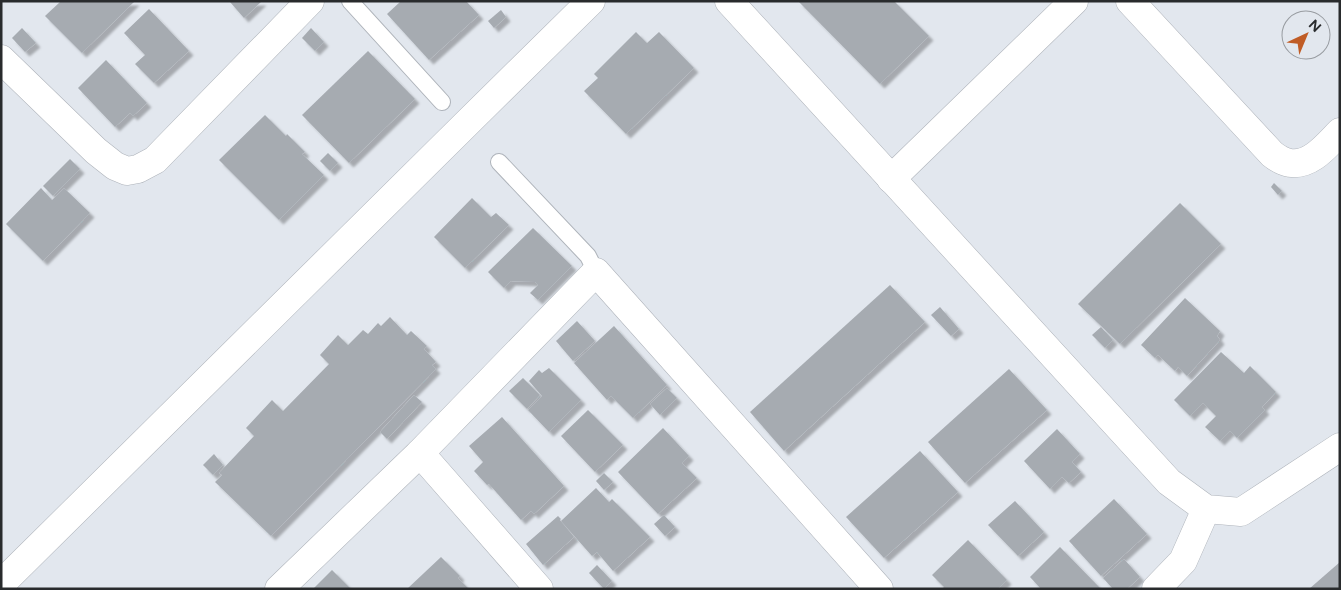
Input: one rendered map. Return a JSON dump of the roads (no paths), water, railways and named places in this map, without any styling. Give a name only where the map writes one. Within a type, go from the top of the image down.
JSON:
[{"type":"street","points":[[1,59],[96,151],[115,166],[127,171],[138,169],[155,160],[310,1]]},
{"type":"street","points":[[1,584],[592,1]]},
{"type":"street","points":[[729,1],[1169,482],[1206,509],[1241,512],[1340,447]]},
{"type":"street","points":[[891,179],[1074,1]]},
{"type":"street","points":[[1130,1],[1272,154],[1290,163],[1307,161],[1318,154],[1340,132]]},
{"type":"street","points":[[279,589],[420,453],[596,272],[877,588]]},
{"type":"street","points":[[420,453],[540,589]]},
{"type":"street","points":[[1156,589],[1182,561],[1206,509]]},
{"type":"lane","points":[[350,1],[442,102]]},
{"type":"lane","points":[[498,162],[588,256],[596,272]]}]
